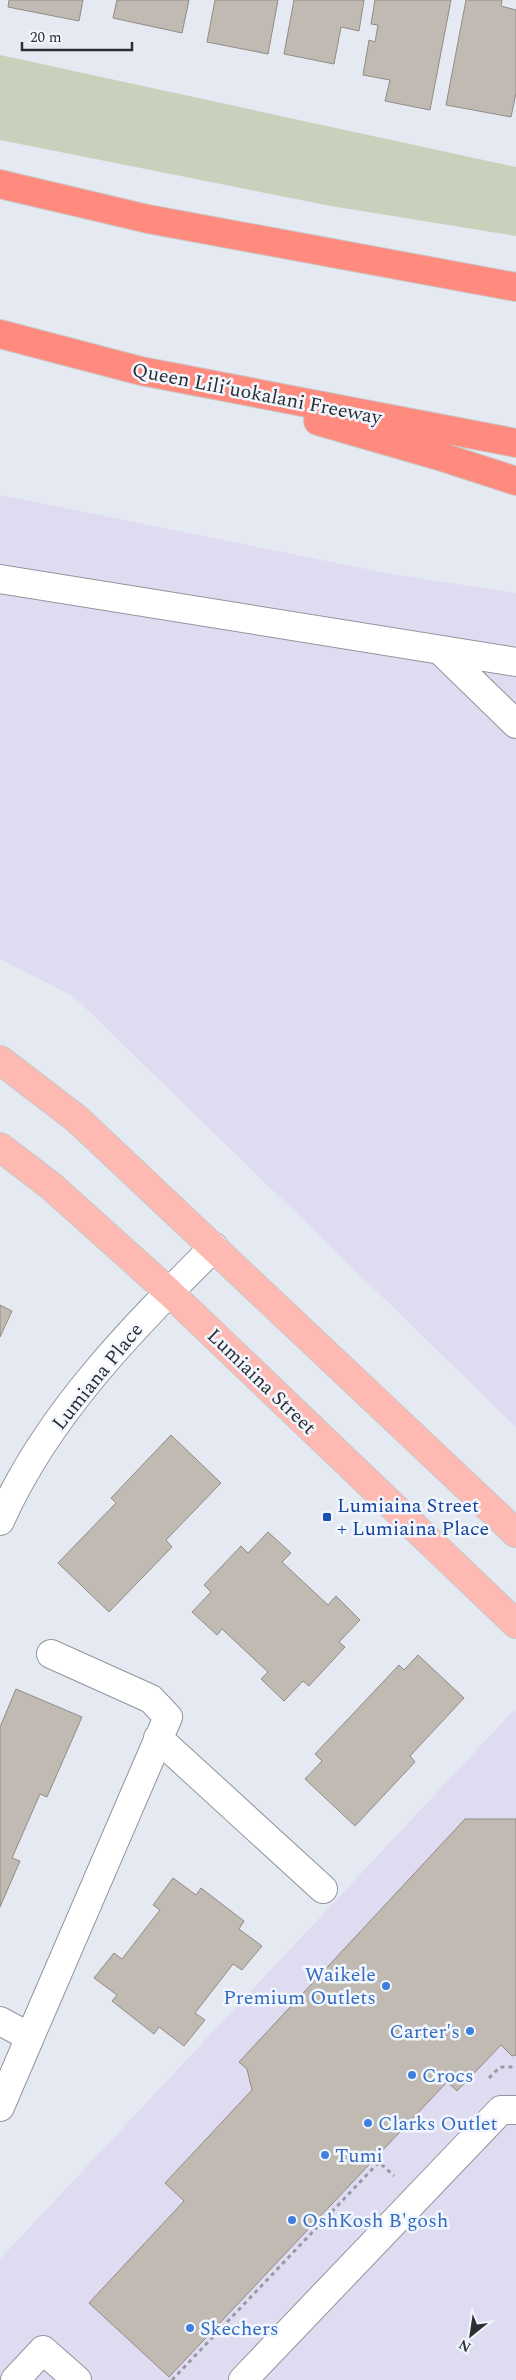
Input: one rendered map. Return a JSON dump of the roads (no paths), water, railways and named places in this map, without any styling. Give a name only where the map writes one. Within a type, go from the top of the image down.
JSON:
[{"type":"highway","points":[[0,184],[148,219],[516,287]]},
{"type":"highway","points":[[463,277],[516,282]]},
{"type":"highway","name":"Queen Liliʻuokalani Freeway","points":[[0,334],[141,371],[516,443]]},
{"type":"highway","points":[[141,371],[439,456],[516,481]]},
{"type":"main road","points":[[0,1060],[77,1120],[516,1533]]},
{"type":"main road","name":"Lumiaina Street","points":[[0,1147],[51,1186],[169,1292],[516,1624]]},
{"type":"street","points":[[0,579],[442,652],[516,662]]},
{"type":"street","points":[[442,652],[516,724]]},
{"type":"street","name":"Lumiana Place","points":[[0,1521],[44,1441],[69,1405],[96,1371],[169,1292],[214,1247]]},
{"type":"street","points":[[0,2107],[168,1717],[151,1699],[51,1654]]},
{"type":"street","points":[[158,1738],[323,1889]]},
{"type":"street","points":[[0,2021],[30,2037]]},
{"type":"street","points":[[243,2380],[501,2110],[516,2110]]},
{"type":"street","points":[[15,2380],[43,2350],[77,2380]]},
{"type":"place","name":"Lumiaina Street + Lumiaina Place","points":[[327,1517]]},
{"type":"place","name":"Waikele Premium Outlets","points":[[386,1986]]},
{"type":"place","name":"Carter's","points":[[470,2031]]},
{"type":"place","name":"Crocs","points":[[412,2075]]},
{"type":"place","name":"Clarks Outlet","points":[[368,2123]]},
{"type":"place","name":"Tumi","points":[[325,2155]]},
{"type":"place","name":"OshKosh B'gosh","points":[[292,2220]]},
{"type":"place","name":"Skechers","points":[[190,2328]]}]
